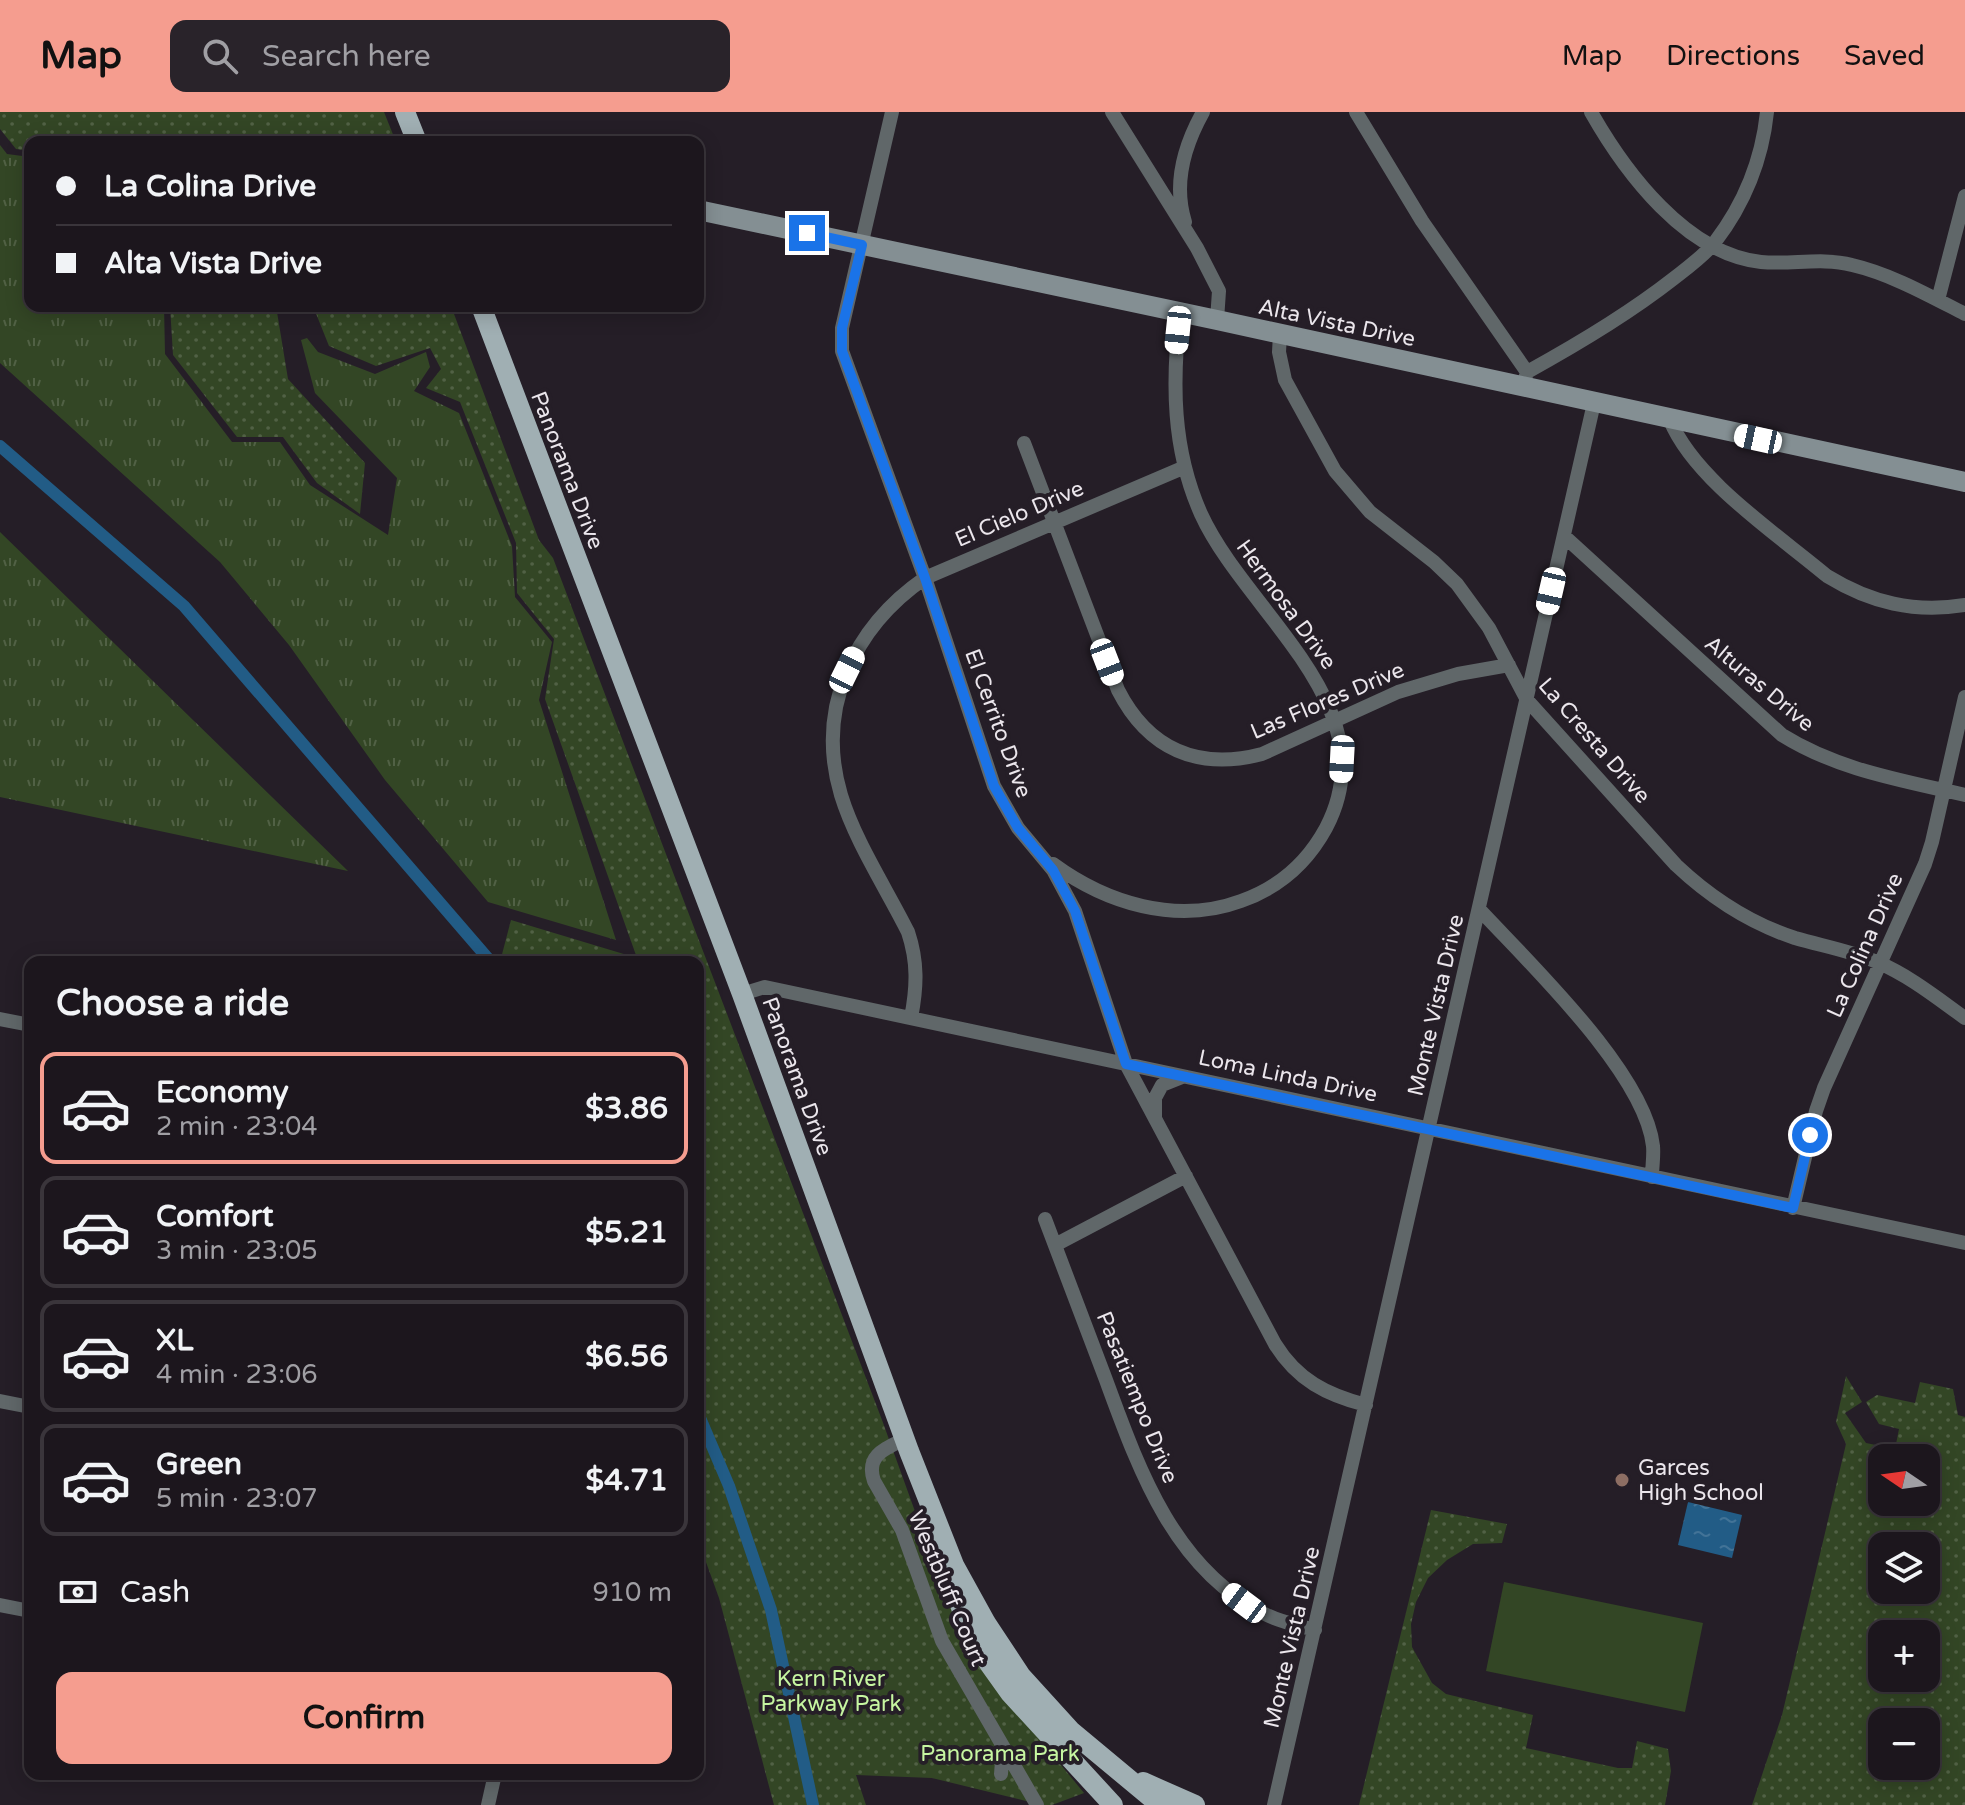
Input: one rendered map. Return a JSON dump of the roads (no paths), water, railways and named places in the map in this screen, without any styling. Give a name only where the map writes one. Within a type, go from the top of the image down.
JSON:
[{"type":"main road","points":[[405,112],[415,136]]},
{"type":"main road","name":"Panorama Drive","points":[[483,312],[742,994],[947,1549],[986,1623],[1021,1676],[1071,1731],[1160,1805]]},
{"type":"main road","points":[[907,1445],[976,1645],[1010,1693],[1113,1805]]},
{"type":"main road","points":[[1115,1770],[1195,1805]]},
{"type":"street","name":"El Cerrito Drive","points":[[892,112],[842,328],[842,351],[925,578],[994,786],[1011,818],[1064,888],[1075,911],[1126,1064],[1283,1356],[1310,1384],[1340,1399],[1366,1405]]},
{"type":"street","points":[[1112,112],[1197,248]]},
{"type":"street","points":[[1203,112],[1187,147],[1180,175],[1183,215],[1219,291],[1217,320]]},
{"type":"street","points":[[1356,112],[1422,221],[1525,379],[1613,323],[1713,245],[1750,182],[1762,143],[1767,112]]},
{"type":"street","points":[[1591,112],[1620,160],[1637,181],[1685,227],[1713,245],[1757,262],[1830,261],[1851,264],[1871,270],[1965,314]]},
{"type":"street","points":[[1938,300],[1965,196]]},
{"type":"street","name":"Alta Vista Drive","points":[[704,211],[1280,334],[1525,379],[1594,403],[1965,482]]},
{"type":"street","name":"Hermosa Drive","points":[[1038,850],[1073,879],[1095,891],[1142,907],[1192,910],[1236,903],[1255,896],[1290,875],[1306,858],[1329,822],[1341,780],[1341,749],[1336,720],[1314,676],[1231,567],[1213,538],[1185,467],[1174,406],[1180,312]]},
{"type":"street","name":"La Cresta Drive","points":[[1280,334],[1279,352],[1285,380],[1335,471],[1370,512],[1457,584],[1489,628],[1527,700],[1676,865],[1707,893],[1742,916],[1769,928],[1880,963],[1922,987],[1965,1018]]},
{"type":"street","name":"Monte Vista Drive","points":[[1274,1805],[1594,403]]},
{"type":"street","points":[[1670,420],[1677,437],[1704,473],[1837,582],[1868,598],[1894,606],[1920,609],[1965,605]]},
{"type":"street","name":"Las Flores Drive","points":[[1024,443],[1118,690],[1133,715],[1153,737],[1186,755],[1207,760],[1243,759],[1262,754],[1424,683],[1509,665]]},
{"type":"street","name":"El Cielo Drive","points":[[911,1018],[916,988],[914,951],[908,932],[849,815],[835,768],[833,741],[839,693],[859,646],[889,607],[925,578],[1185,467]]},
{"type":"street","name":"Alturas Drive","points":[[1564,536],[1782,735],[1805,750],[1852,769],[1965,795]]},
{"type":"street","name":"La Colina Drive","points":[[1793,1208],[1824,1088],[1925,864],[1965,697]]},
{"type":"street","points":[[1479,909],[1591,1031],[1623,1076],[1653,1144],[1652,1177]]},
{"type":"street","name":"Loma Linda Drive","points":[[742,994],[765,987],[1965,1243]]},
{"type":"street","points":[[0,1019],[24,1024]]},
{"type":"street","points":[[1155,1117],[1155,1098],[1162,1085],[1185,1076]]},
{"type":"street","points":[[1055,1245],[1186,1176]]},
{"type":"street","name":"Pasatiempo Drive","points":[[1045,1219],[1136,1462],[1166,1518],[1205,1568],[1235,1596],[1265,1615],[1315,1630]]},
{"type":"street","points":[[0,1401],[24,1406]]},
{"type":"street","name":"Westbluff Court","points":[[907,1445],[881,1451],[875,1457],[871,1472],[902,1530],[942,1641],[1037,1805]]},
{"type":"street","points":[[0,1605],[24,1610]]},
{"type":"street","points":[[1001,1774],[1003,1749]]},
{"type":"street","points":[[488,1805],[494,1780]]},
{"type":"water","points":[[1688,1502],[1742,1515],[1732,1558],[1678,1545]]},
{"type":"waterway","points":[[0,446],[184,606],[486,956]]},
{"type":"waterway","points":[[704,1427],[729,1486],[771,1610],[813,1805]]},
{"type":"place","name":"Garces High School","points":[[1622,1480]]},
{"type":"park label","name":"Kern River Parkway Park","points":[[831,1690]]},
{"type":"park label","name":"Panorama Park","points":[[1000,1753]]}]
